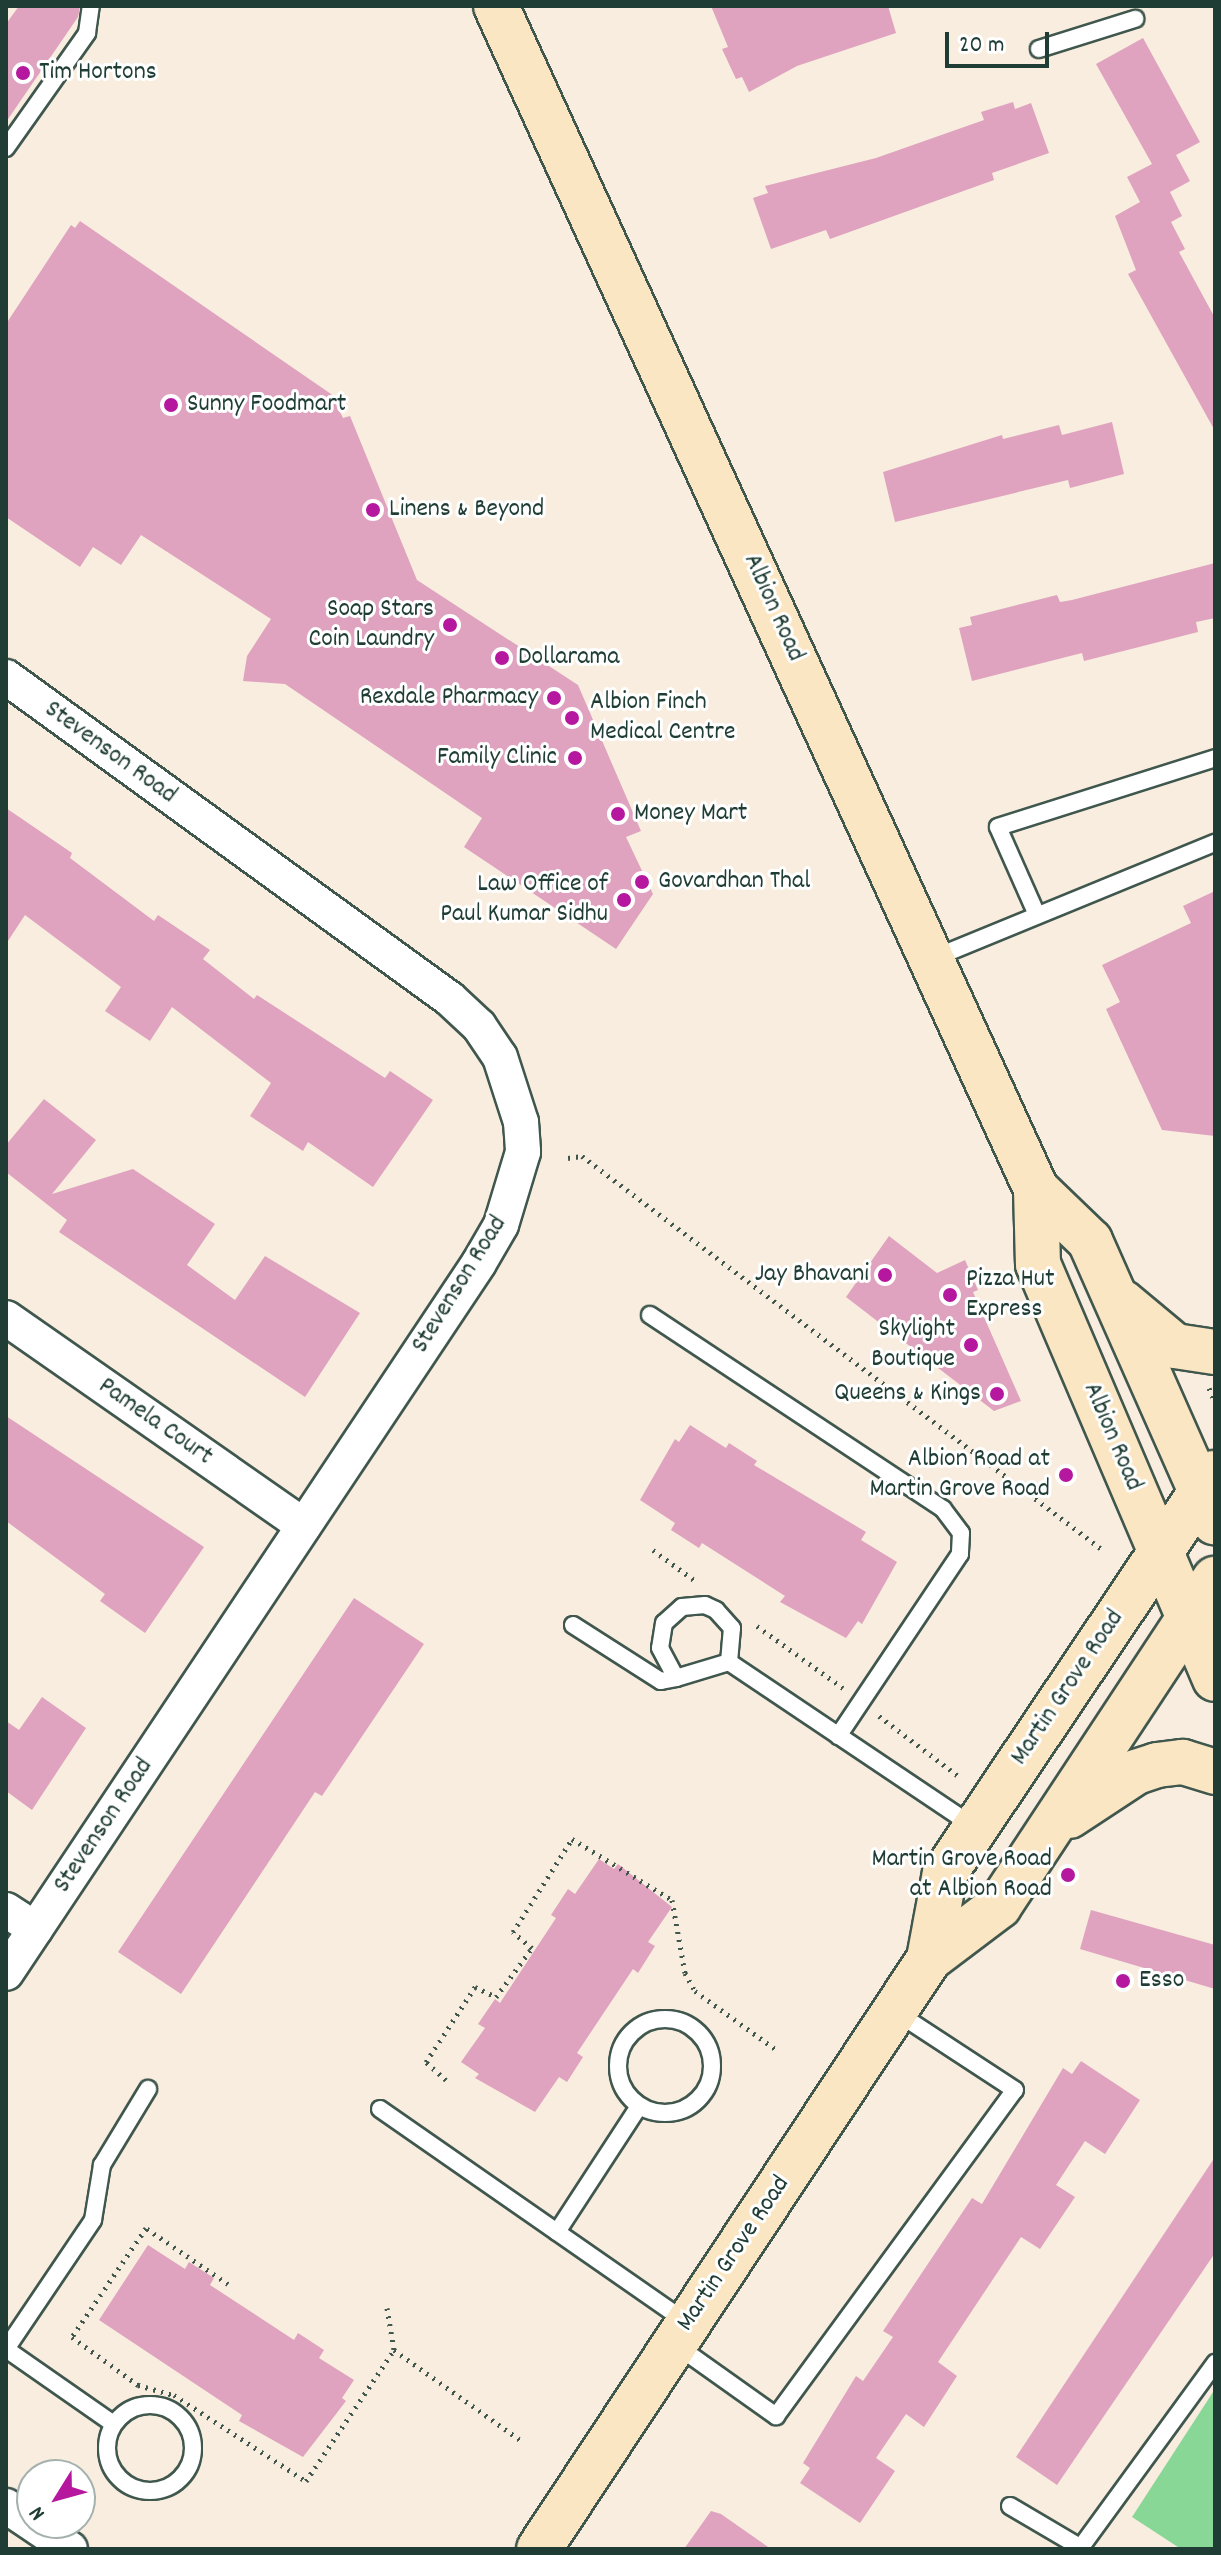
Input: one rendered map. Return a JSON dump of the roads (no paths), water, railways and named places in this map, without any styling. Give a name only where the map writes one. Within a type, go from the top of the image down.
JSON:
[{"type":"main road","name":"Albion Road","points":[[504,13],[1036,1189],[1090,1241],[1211,1496]]},
{"type":"main road","name":"Albion Road","points":[[1036,1189],[1038,1264],[1215,1679]]},
{"type":"main road","points":[[1113,1291],[1133,1315],[1175,1346],[1215,1352]]},
{"type":"main road","name":"Martin Grove Road","points":[[929,1959],[945,1873],[1161,1553],[1211,1496]]},
{"type":"main road","name":"Martin Grove Road","points":[[539,2549],[929,1959],[999,1906],[1215,1579]]},
{"type":"main road","points":[[1051,1829],[1115,1784],[1157,1765],[1183,1762],[1215,1772]]},
{"type":"street","name":"Stevenson Road","points":[[6,677],[450,999],[479,1026],[513,1088],[523,1152],[501,1225],[6,1973]]},
{"type":"street","name":"Pamela Court","points":[[6,1318],[304,1526]]},
{"type":"street","points":[[6,1910],[35,1929]]},
{"type":"street","points":[[6,2506],[70,2549]]},
{"type":"lane","points":[[6,148],[87,33],[91,6]]},
{"type":"lane","points":[[1039,49],[1135,19]]},
{"type":"lane","points":[[1037,915],[998,827],[1215,758]]},
{"type":"lane","points":[[932,959],[1215,843]]},
{"type":"lane","points":[[650,1315],[943,1509],[961,1533],[960,1554],[838,1736]]},
{"type":"lane","points":[[676,1678],[664,1660],[660,1635],[682,1607],[705,1605],[726,1617],[735,1640],[729,1662]]},
{"type":"lane","points":[[573,1625],[647,1676],[661,1681],[729,1662]]},
{"type":"lane","points":[[729,1662],[975,1828]]},
{"type":"lane","points":[[380,2109],[557,2232],[776,2416],[1015,2090],[895,2012]]},
{"type":"lane","points":[[650,2020],[679,2020],[693,2027],[711,2054],[708,2086],[685,2109],[669,2113],[639,2106],[620,2081],[620,2051],[626,2038],[650,2020]]},
{"type":"lane","points":[[112,2423],[6,2349],[93,2220],[102,2165],[148,2089]]},
{"type":"lane","points":[[557,2232],[639,2106]]},
{"type":"lane","points":[[1010,2506],[1082,2548],[1215,2363]]},
{"type":"lane","points":[[154,2405],[176,2415],[196,2439],[191,2468],[165,2492],[139,2492],[105,2453],[112,2423],[132,2406],[154,2405]]},
{"type":"place","name":"Tim Hortons","points":[[23,73]]},
{"type":"place","name":"Sunny Foodmart","points":[[171,405]]},
{"type":"place","name":"Linens & Beyond","points":[[373,510]]},
{"type":"place","name":"Soap Stars Coin Laundry","points":[[450,625]]},
{"type":"place","name":"Dollarama","points":[[502,658]]},
{"type":"place","name":"Rexdale Pharmacy","points":[[554,698]]},
{"type":"place","name":"Albion Finch Medical Centre","points":[[572,718]]},
{"type":"place","name":"Family Clinic","points":[[575,758]]},
{"type":"place","name":"Money Mart","points":[[618,814]]},
{"type":"place","name":"Govardhan Thal","points":[[642,882]]},
{"type":"place","name":"Law Office of Paul Kumar Sidhu","points":[[624,900]]},
{"type":"place","name":"Jay Bhavani","points":[[885,1275]]},
{"type":"place","name":"Pizza Hut Express","points":[[950,1295]]},
{"type":"place","name":"Skylight Boutique","points":[[971,1345]]},
{"type":"place","name":"Queens & Kings","points":[[997,1394]]},
{"type":"place","name":"Albion Road at Martin Grove Road","points":[[1066,1475]]},
{"type":"place","name":"Martin Grove Road at Albion Road","points":[[1068,1875]]},
{"type":"place","name":"Esso","points":[[1123,1981]]}]
